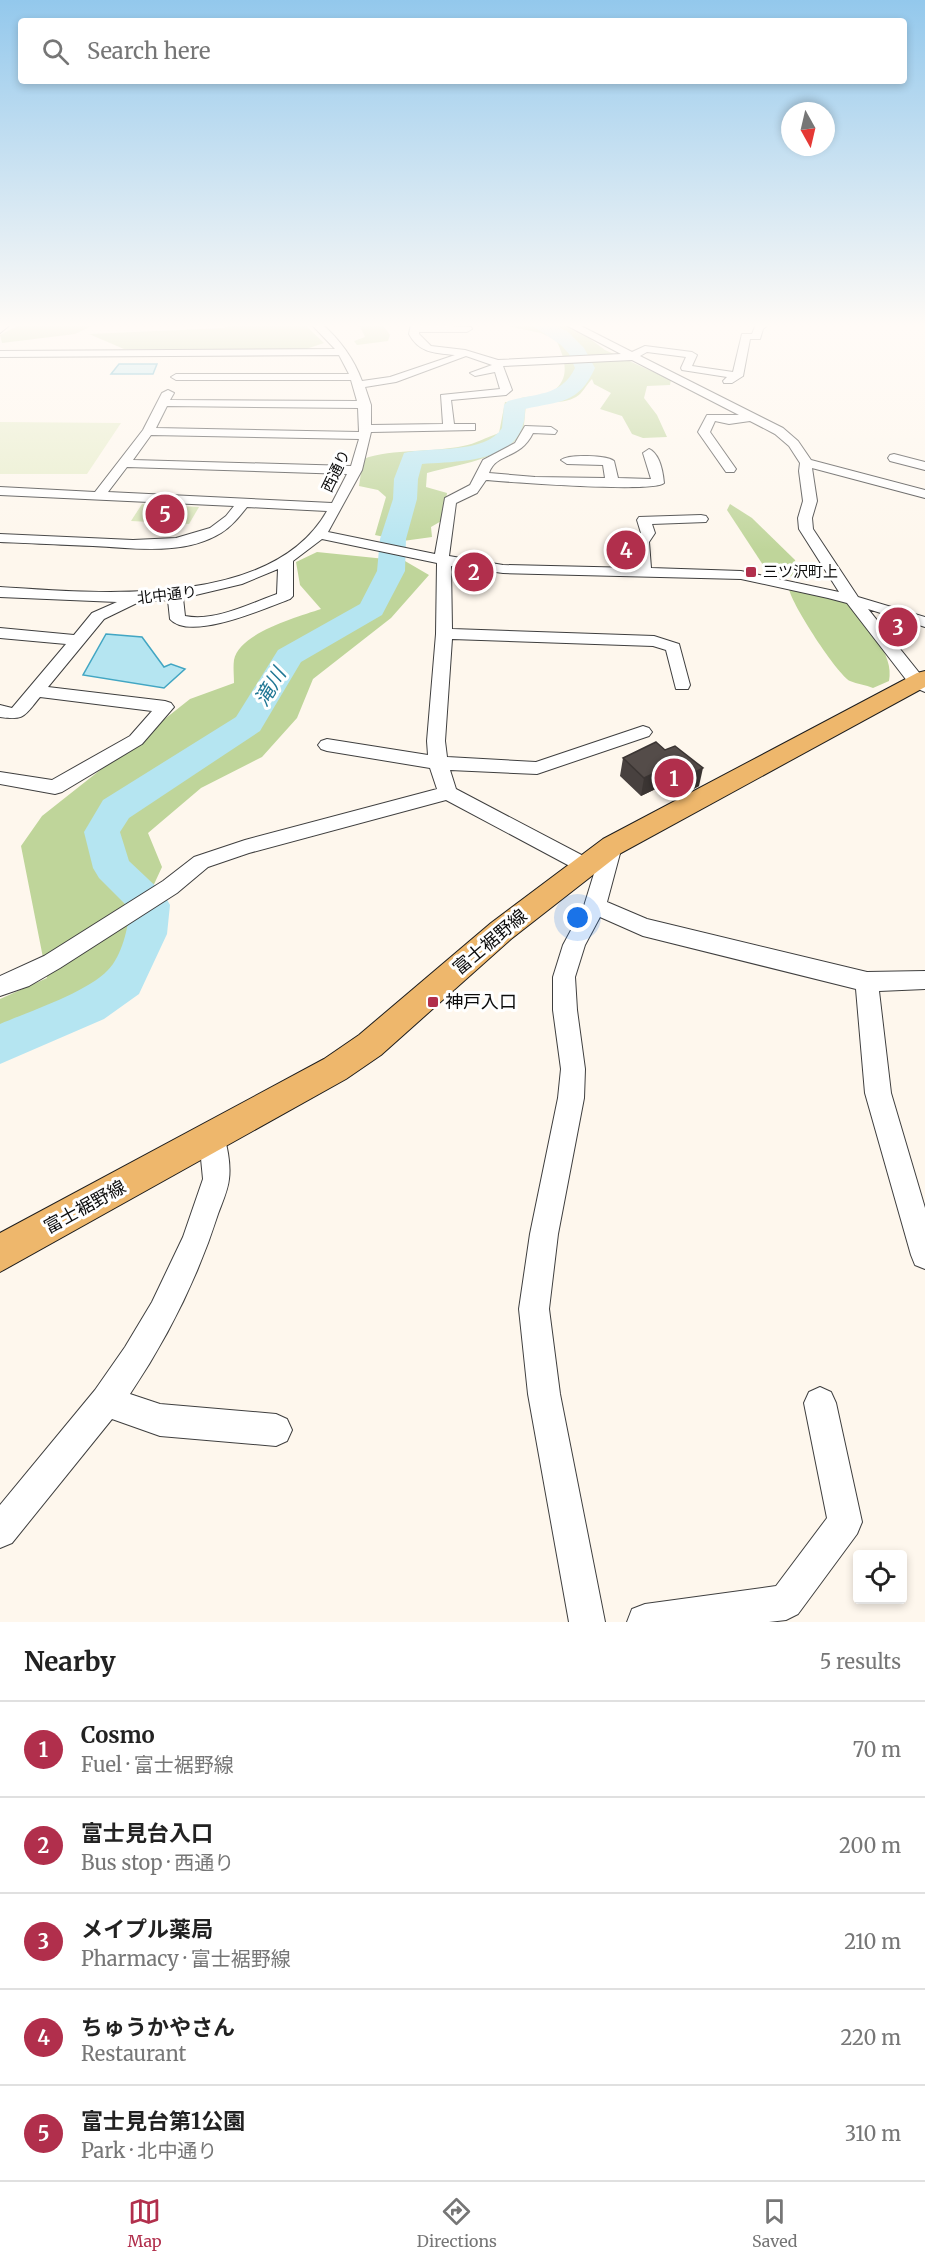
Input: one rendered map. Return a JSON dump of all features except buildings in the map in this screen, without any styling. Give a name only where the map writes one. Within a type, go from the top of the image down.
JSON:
[{"type":"main road","name":"富士裾野線","points":[[0,1253],[335,1069],[370,1045],[501,931],[612,846],[922,683]]},
{"type":"street","points":[[98,496],[148,431],[165,400]]},
{"type":"street","name":"西通り","points":[[319,534],[336,507],[363,453],[365,433],[363,400]]},
{"type":"street","points":[[445,400],[449,428]]},
{"type":"street","points":[[727,400],[750,417],[779,431],[794,444],[806,463],[805,471],[810,501],[805,518],[806,529],[852,600],[922,683]]},
{"type":"street","points":[[163,403],[365,405]]},
{"type":"street","points":[[730,469],[704,432],[711,417],[729,420],[750,417]]},
{"type":"street","points":[[148,431],[365,433],[471,427]]},
{"type":"street","points":[[448,793],[438,763],[436,741],[444,634],[439,559],[450,501],[474,489],[483,476],[487,464],[511,453],[522,444],[530,429],[551,431]]},
{"type":"street","points":[[483,476],[535,481],[658,483],[657,472],[649,453]]},
{"type":"street","points":[[894,458],[925,466]]},
{"type":"street","points":[[567,460],[608,460],[613,483]]},
{"type":"street","points":[[806,463],[840,471],[888,487],[925,494]]},
{"type":"street","points":[[123,464],[355,470]]},
{"type":"street","points":[[0,491],[336,507]]},
{"type":"street","points":[[0,538],[149,545],[179,542],[198,538],[229,523],[244,502]]},
{"type":"street","points":[[644,571],[642,542],[648,533],[644,520],[701,519]]},
{"type":"street","points":[[319,534],[503,570],[644,571],[741,575],[779,581],[925,622]]},
{"type":"street","name":"北中通り","points":[[0,592],[134,599],[175,596],[233,582],[286,560],[319,534]]},
{"type":"street","points":[[175,596],[178,619],[198,623],[236,614],[285,596],[286,560]]},
{"type":"street","points":[[0,711],[16,714],[98,616],[134,599]]},
{"type":"street","points":[[0,633],[77,640]]},
{"type":"street","points":[[444,634],[654,641],[673,647],[682,685]]},
{"type":"street","points":[[0,778],[55,787],[136,740],[165,707],[37,691]]},
{"type":"street","points":[[327,746],[438,763],[537,768],[643,732]]},
{"type":"street","points":[[0,986],[21,979],[51,962],[170,887],[201,862],[448,793],[586,866]]},
{"type":"street","points":[[587,1622],[544,1394],[534,1309],[544,1234],[571,1098],[573,1069],[565,1010],[564,977],[574,945],[595,906],[612,846]]},
{"type":"street","points":[[595,906],[643,927],[867,982],[925,980]]},
{"type":"street","points":[[867,982],[878,1093],[925,1255]]},
{"type":"street","points":[[0,1531],[106,1401],[136,1358],[162,1312],[195,1242],[216,1179],[212,1138]]},
{"type":"street","points":[[106,1401],[160,1420],[276,1430]]},
{"type":"street","points":[[645,1622],[786,1602],[846,1522],[820,1403]]},
{"type":"green space","points":[[532,400],[571,400],[548,402]]},
{"type":"green space","points":[[606,400],[645,400],[657,415],[667,437],[643,438],[632,434],[622,416],[600,409]]},
{"type":"green space","points":[[505,402],[526,404],[523,435],[488,456],[466,464],[427,473],[426,487],[447,493],[443,520],[431,527],[432,537],[403,541],[375,535],[386,497],[378,490],[359,486],[363,459],[387,453],[468,445],[499,433]]},
{"type":"green space","points":[[0,422],[121,423],[87,474],[0,474]]},
{"type":"green space","points":[[142,504],[199,507],[189,524],[131,521]]},
{"type":"green space","points":[[730,504],[752,518],[795,560],[797,572],[794,577],[767,571],[727,510]]},
{"type":"green space","points":[[317,552],[405,561],[429,575],[391,618],[313,679],[297,718],[262,757],[201,788],[148,833],[162,867],[119,960],[96,990],[31,1047],[0,1063],[0,999],[47,978],[21,846],[42,816],[190,699],[234,683],[234,660],[238,650],[246,642],[270,627],[321,609],[300,585],[296,562]]},
{"type":"green space","points":[[789,589],[851,603],[878,640],[888,660],[889,681],[873,688],[850,681],[844,676],[806,623]]},
{"type":"water","points":[[106,634],[142,637],[164,667],[171,664],[185,669],[164,688],[83,675]]},
{"type":"waterway","name":"滝川","points":[[0,1044],[89,1006],[124,982],[147,934],[150,905],[112,868],[102,832],[116,809],[248,724],[289,656],[372,609],[391,571],[393,539],[405,499],[406,479],[412,458],[469,453],[497,444],[507,437],[513,428],[515,405],[540,400]]},
{"type":"place","name":"富士見台第1公園","points":[[165,514]]},
{"type":"place","name":"ちゅうかやさん","points":[[626,550]]},
{"type":"place","name":"富士見台入口","points":[[474,572]]},
{"type":"place","name":"三ツ沢町上","points":[[751,572]]},
{"type":"place","name":"メイプル薬局","points":[[898,627]]},
{"type":"place","name":"Cosmo","points":[[674,778]]},
{"type":"place","name":"神戸入口","points":[[433,1002]]}]
